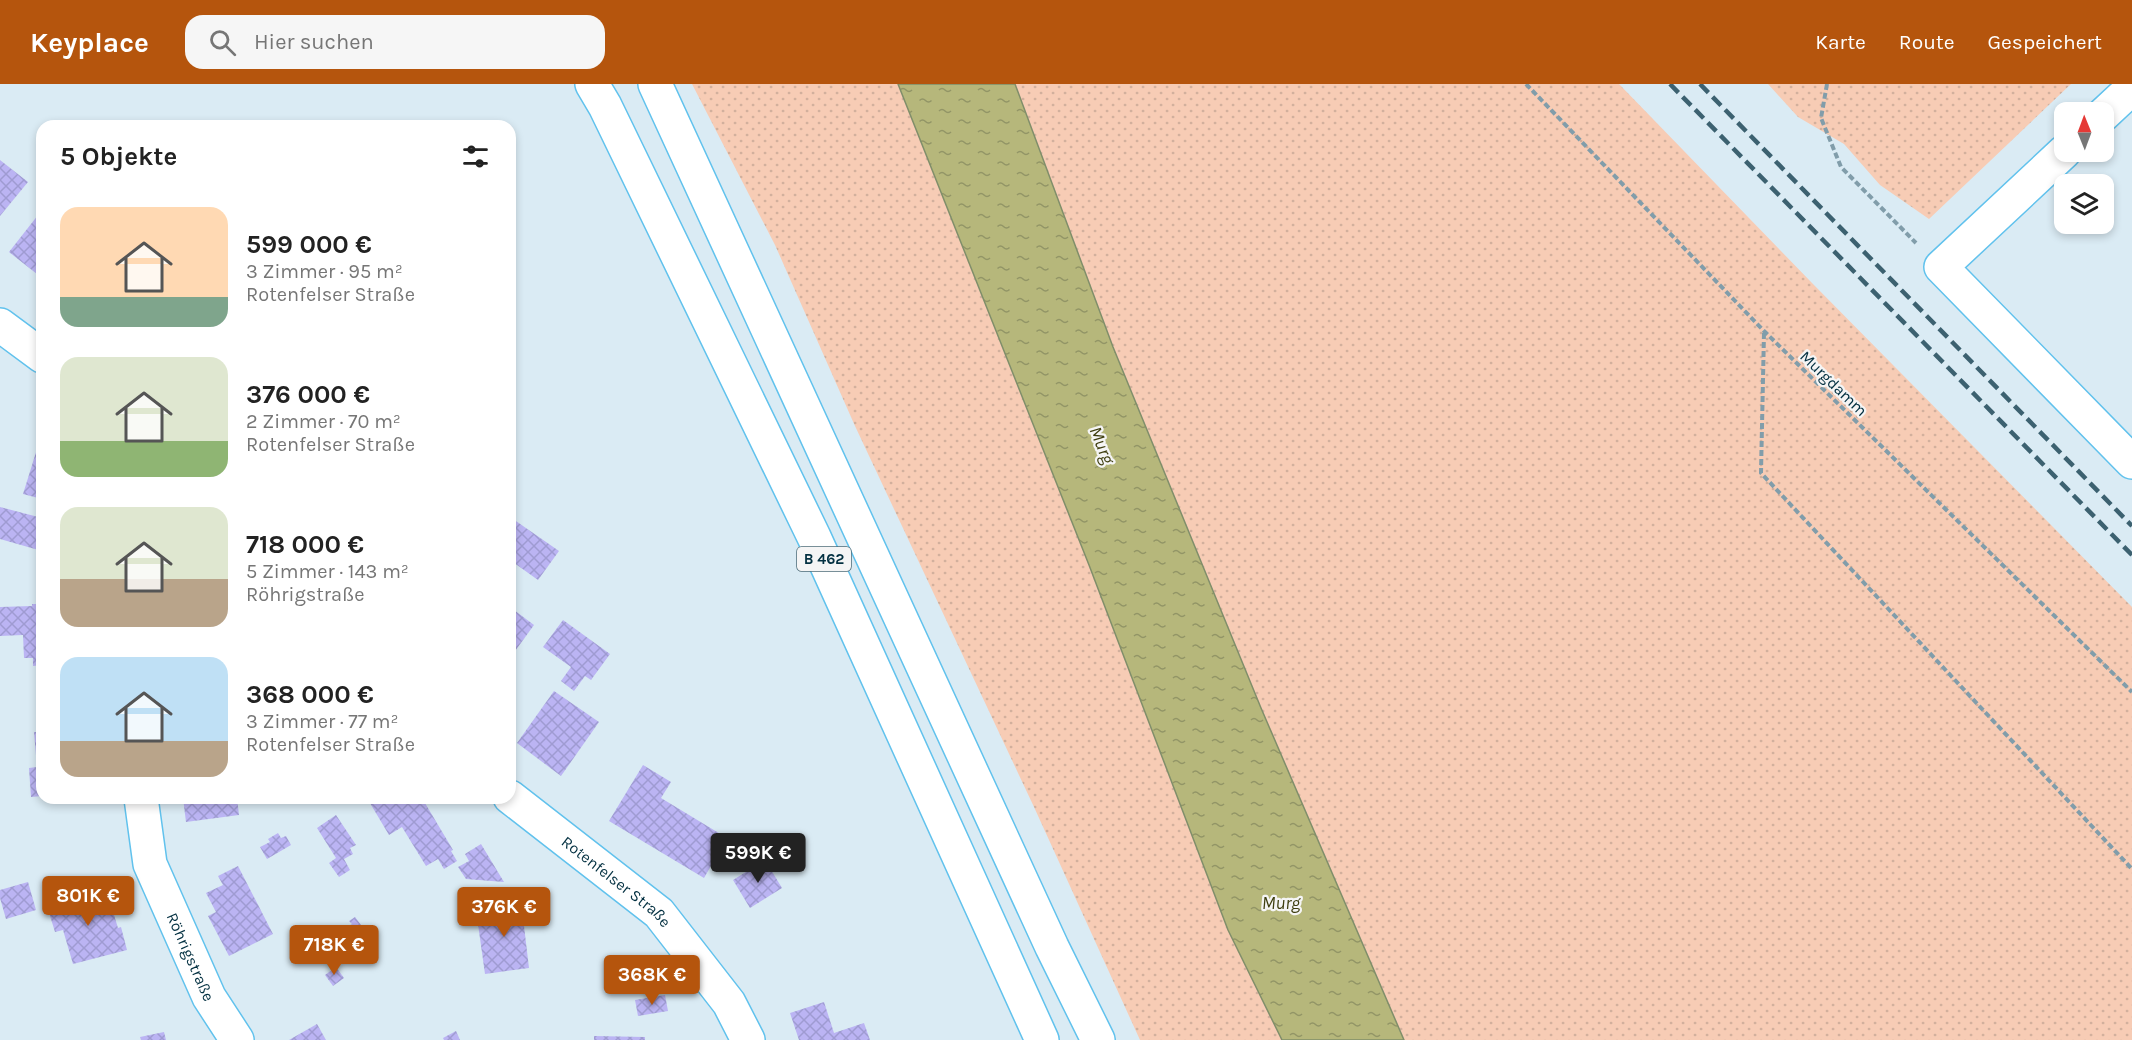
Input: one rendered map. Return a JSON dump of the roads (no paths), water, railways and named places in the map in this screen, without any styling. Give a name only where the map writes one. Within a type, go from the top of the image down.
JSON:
[{"type":"main road","name":"B 462","points":[[592,84],[605,106],[814,537],[1042,1040]]},
{"type":"main road","name":"B 462","points":[[655,84],[1052,947],[1098,1040]]},
{"type":"main road","points":[[2114,105],[2132,88]]},
{"type":"main road","points":[[2054,161],[1941,267],[2132,462]]},
{"type":"main road","points":[[0,325],[36,352]]},
{"type":"main road","name":"Rotenfelser Straße","points":[[516,801],[659,914],[729,1004],[748,1040]]},
{"type":"main road","name":"Röhrigstraße","points":[[142,804],[150,864],[208,997],[237,1040]]},
{"type":"water","name":"Murg","points":[[898,84],[1015,84],[1113,347],[1261,708],[1404,1040],[1282,1040],[1228,930],[1089,565]]},
{"type":"railway","points":[[1670,84],[2132,555]]},
{"type":"railway","points":[[1700,84],[2132,526]]}]
